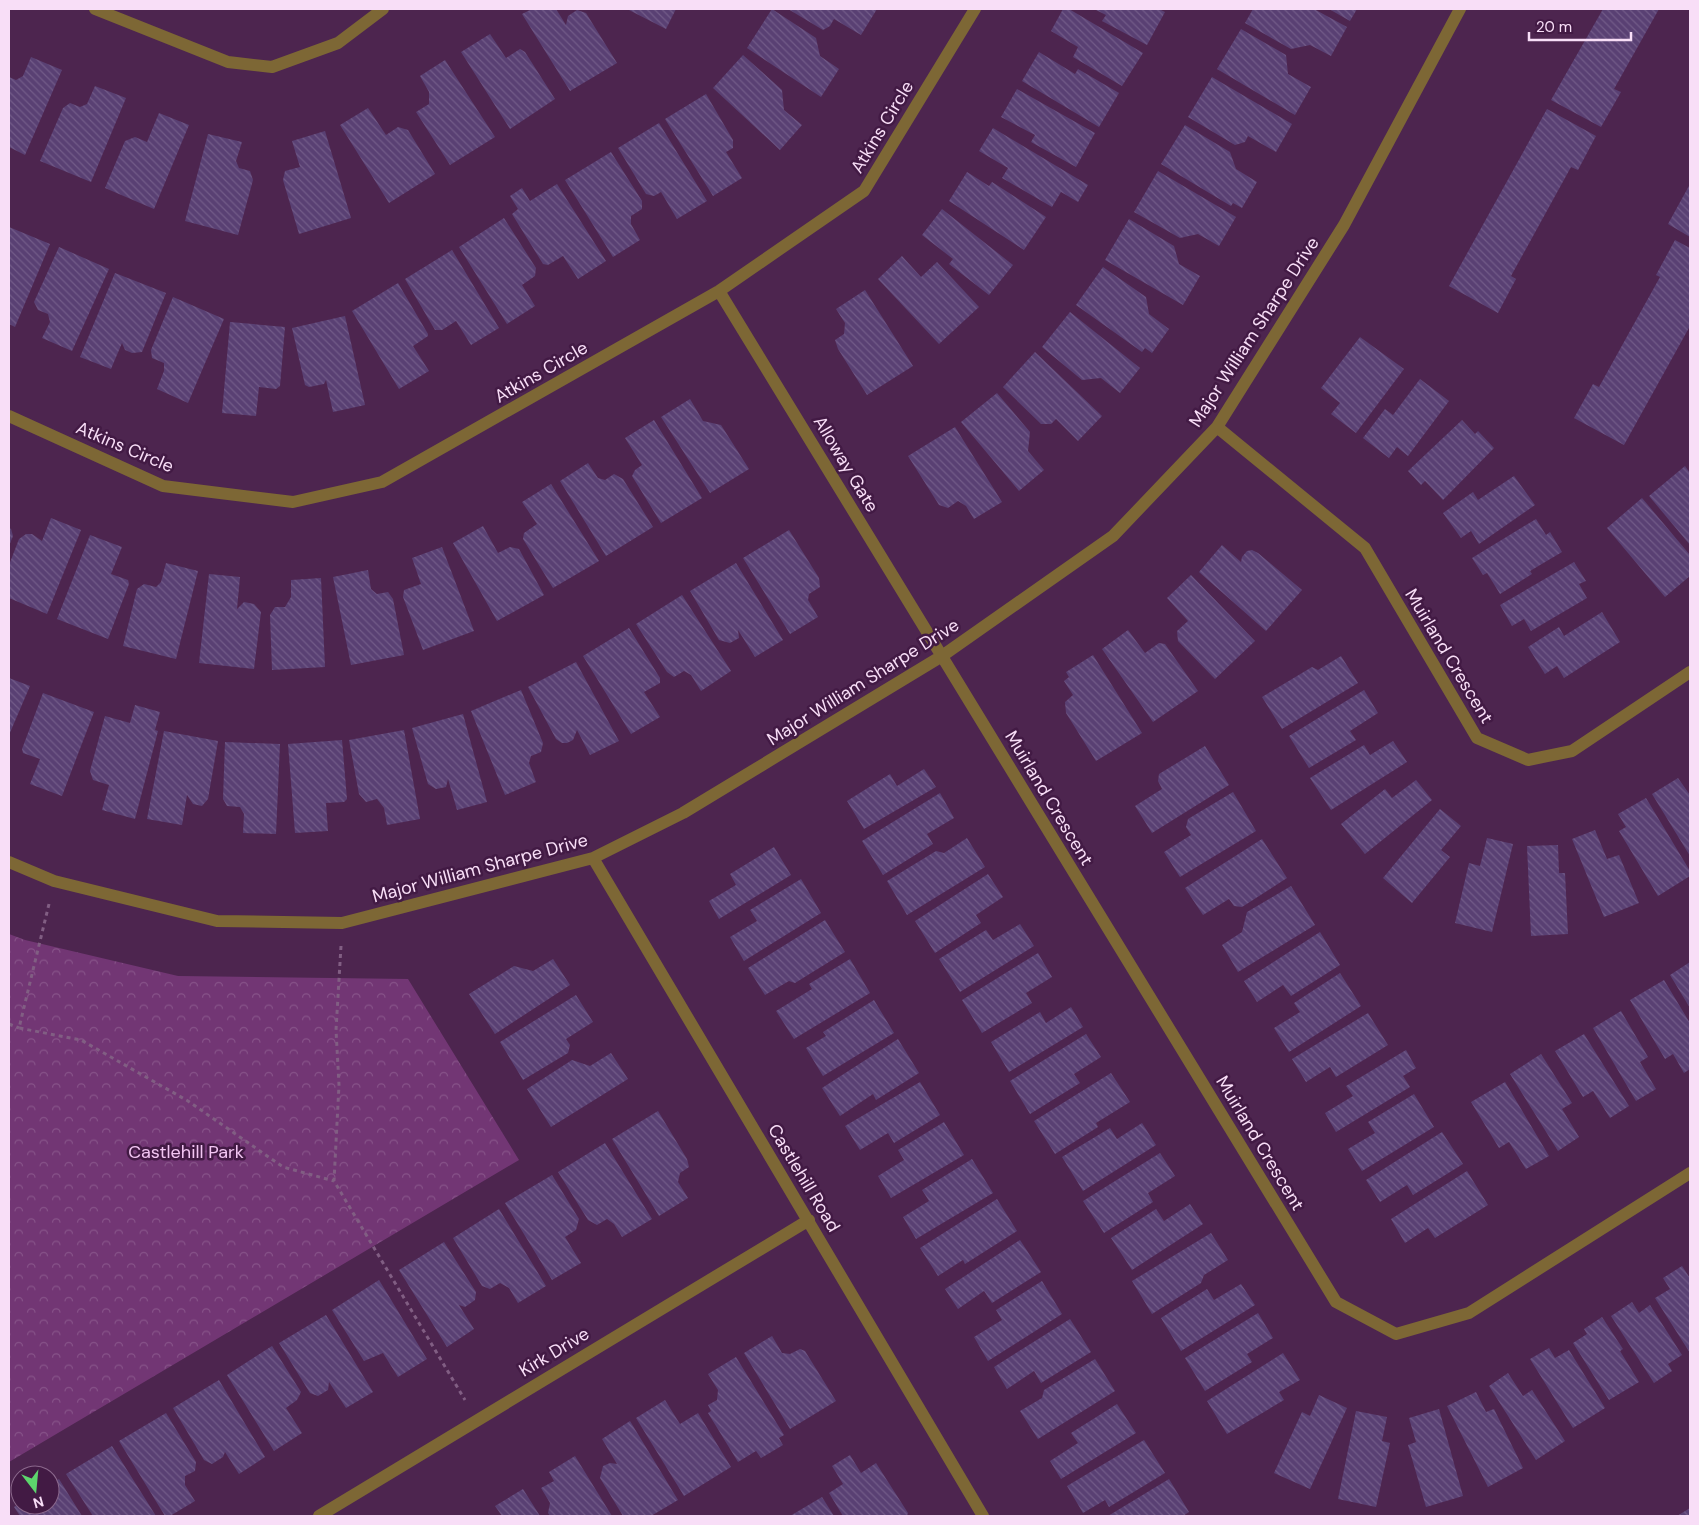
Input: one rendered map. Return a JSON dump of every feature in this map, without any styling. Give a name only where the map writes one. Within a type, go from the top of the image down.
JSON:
[{"type":"street","points":[[95,9],[228,62],[272,67],[338,43],[383,9]]},
{"type":"street","name":"Atkins Circle","points":[[9,416],[163,486],[293,502],[382,482],[720,291],[864,191],[975,9]]},
{"type":"street","name":"Major William Sharpe Drive","points":[[9,862],[54,881],[217,921],[342,922],[593,858],[684,813],[942,656],[1113,536],[1217,427],[1344,225],[1460,9]]},
{"type":"street","name":"Alloway Gate","points":[[720,291],[942,656]]},
{"type":"street","name":"Muirland Crescent","points":[[1217,427],[1364,548],[1477,738],[1528,760],[1572,751],[1690,672]]},
{"type":"street","name":"Muirland Crescent","points":[[942,656],[1336,1302],[1396,1334],[1469,1313],[1690,1173]]},
{"type":"street","name":"Castlehill Road","points":[[593,858],[983,1516]]},
{"type":"street","name":"Kirk Drive","points":[[319,1516],[476,1419],[809,1220]]},
{"type":"path","points":[[19,1028],[54,881]]},
{"type":"path","points":[[342,922],[336,1030],[339,1085],[334,1181],[476,1419]]},
{"type":"path","points":[[9,1024],[19,1028],[82,1040],[188,1101],[283,1167],[334,1181]]},
{"type":"green space","name":"Castlehill Park","points":[[9,934],[25,940],[178,976],[408,979],[519,1160],[9,1462]]},
{"type":"building","points":[[532,9],[556,9],[566,25],[568,16],[577,10],[586,13],[617,63],[570,91],[522,14]]},
{"type":"building","points":[[627,9],[676,9],[666,29]]},
{"type":"building","points":[[772,9],[816,38],[820,56],[839,69],[821,97],[747,48]]},
{"type":"building","points":[[788,9],[877,9],[861,35],[834,19],[830,26],[823,30]]},
{"type":"building","points":[[1063,9],[1069,9],[1143,53],[1122,86],[1073,57],[1078,47],[1051,31]]},
{"type":"building","points":[[1094,9],[1159,9],[1165,12],[1147,45],[1102,21],[1106,15]]},
{"type":"building","points":[[1253,9],[1314,9],[1347,27],[1331,56],[1310,45],[1291,49],[1245,23]]},
{"type":"building","points":[[1329,9],[1357,9],[1350,21]]},
{"type":"building","points":[[1603,9],[1659,9],[1614,89],[1621,92],[1601,127],[1551,100]]},
{"type":"building","points":[[1241,29],[1286,55],[1288,74],[1311,87],[1295,115],[1217,69]]},
{"type":"building","points":[[490,34],[506,58],[520,49],[525,52],[555,99],[510,129],[461,52]]},
{"type":"building","points":[[1039,52],[1075,74],[1078,69],[1119,93],[1099,127],[1022,81]]},
{"type":"building","points":[[743,55],[782,90],[784,110],[802,125],[780,150],[713,88]]},
{"type":"building","points":[[31,57],[62,70],[25,155],[9,147],[9,77],[16,80],[23,76]]},
{"type":"building","points":[[445,60],[495,137],[450,165],[416,112],[429,104],[429,92],[420,76]]},
{"type":"building","points":[[1212,77],[1292,124],[1276,152],[1248,136],[1245,142],[1235,145],[1188,117]]},
{"type":"building","points":[[95,86],[126,98],[91,182],[40,161],[63,108],[70,103],[80,107],[87,104]]},
{"type":"building","points":[[1017,89],[1095,133],[1076,167],[1031,142],[1035,135],[1001,117]]},
{"type":"building","points":[[706,94],[733,140],[733,148],[726,152],[742,178],[713,196],[665,119]]},
{"type":"building","points":[[368,108],[386,135],[398,127],[408,130],[435,174],[389,203],[340,125]]},
{"type":"building","points":[[1547,109],[1596,136],[1578,170],[1571,167],[1511,276],[1516,279],[1498,313],[1449,286]]},
{"type":"building","points":[[159,113],[189,125],[154,209],[105,188],[125,141],[135,137],[147,142]]},
{"type":"building","points":[[659,123],[707,201],[677,219],[661,192],[654,196],[646,194],[618,148]]},
{"type":"building","points":[[1185,125],[1230,152],[1236,169],[1257,182],[1242,208],[1233,203],[1231,206],[1161,164]]},
{"type":"building","points":[[993,128],[1088,185],[1078,202],[1061,192],[1052,207],[1002,178],[1008,168],[979,151]]},
{"type":"building","points":[[325,131],[351,218],[299,234],[283,180],[285,171],[300,167],[292,141]]},
{"type":"building","points":[[208,134],[242,142],[236,161],[239,168],[250,171],[253,180],[238,235],[185,221]]},
{"type":"building","points":[[611,152],[642,201],[642,209],[631,216],[631,224],[640,240],[613,257],[565,180]]},
{"type":"building","points":[[1158,171],[1236,217],[1219,246],[1198,234],[1180,238],[1134,212]]},
{"type":"building","points":[[967,172],[989,186],[992,182],[1046,217],[1024,250],[949,201]]},
{"type":"building","points":[[557,184],[606,261],[578,279],[563,256],[548,265],[543,264],[512,214],[518,209],[510,196],[522,188],[530,201]]},
{"type":"building","points":[[1690,184],[1690,237],[1668,224]]},
{"type":"building","points":[[942,209],[1013,265],[989,295],[949,264],[953,259],[922,235]]},
{"type":"building","points":[[504,218],[536,268],[535,276],[522,285],[535,306],[507,324],[459,247]]},
{"type":"building","points":[[1129,219],[1174,246],[1179,264],[1200,276],[1183,305],[1105,260]]},
{"type":"building","points":[[9,227],[50,244],[15,327],[9,324]]},
{"type":"building","points":[[1675,240],[1690,248],[1690,326],[1624,445],[1574,418],[1593,384],[1599,387],[1660,277],[1656,275]]},
{"type":"building","points":[[59,247],[109,269],[72,351],[42,338],[50,322],[48,314],[38,310],[34,302]]},
{"type":"building","points":[[452,250],[499,328],[471,345],[456,321],[442,330],[435,330],[405,279]]},
{"type":"building","points":[[902,256],[921,277],[937,262],[979,307],[939,344],[878,279]]},
{"type":"building","points":[[1103,267],[1146,297],[1149,314],[1169,329],[1152,353],[1145,348],[1142,352],[1076,305]]},
{"type":"building","points":[[115,273],[166,293],[142,352],[132,353],[125,350],[122,343],[111,369],[80,357]]},
{"type":"building","points":[[398,283],[428,334],[428,336],[413,346],[429,371],[399,389],[352,311]]},
{"type":"building","points":[[865,290],[913,366],[867,395],[838,349],[835,340],[844,334],[845,323],[836,309]]},
{"type":"building","points":[[173,297],[224,319],[188,403],[157,389],[164,371],[164,363],[152,358],[151,350]]},
{"type":"building","points":[[1070,312],[1140,368],[1120,393],[1101,378],[1082,380],[1042,347]]},
{"type":"building","points":[[345,316],[365,405],[333,412],[326,380],[324,384],[309,387],[305,385],[292,328]]},
{"type":"building","points":[[230,322],[285,327],[280,386],[276,389],[259,387],[256,416],[222,413]]},
{"type":"building","points":[[1360,337],[1404,369],[1356,433],[1331,414],[1340,403],[1321,388]]},
{"type":"building","points":[[1035,352],[1102,416],[1078,441],[1056,419],[1051,424],[1041,424],[1003,387]]},
{"type":"building","points":[[1420,379],[1449,401],[1408,456],[1397,447],[1389,458],[1363,438],[1385,409],[1393,415]]},
{"type":"building","points":[[997,393],[1030,432],[1028,451],[1044,470],[1019,491],[961,422]]},
{"type":"building","points":[[690,399],[703,421],[721,425],[749,469],[710,493],[661,417]]},
{"type":"building","points":[[654,420],[702,498],[661,523],[632,476],[635,470],[642,465],[625,438]]},
{"type":"building","points":[[1462,420],[1475,434],[1478,431],[1494,448],[1443,500],[1425,481],[1421,485],[1408,471]]},
{"type":"building","points":[[955,427],[1002,502],[974,519],[966,506],[958,501],[948,508],[939,505],[908,456]]},
{"type":"building","points":[[588,463],[598,478],[605,480],[614,474],[623,479],[653,527],[606,556],[560,481]]},
{"type":"building","points":[[1685,466],[1690,473],[1690,545],[1649,496]]},
{"type":"building","points":[[1514,476],[1535,505],[1479,544],[1471,531],[1461,538],[1443,513],[1473,492],[1478,500]]},
{"type":"building","points":[[551,484],[599,561],[553,588],[523,539],[524,533],[537,524],[522,502]]},
{"type":"building","points":[[1642,498],[1690,555],[1690,576],[1665,597],[1607,528]]},
{"type":"building","points":[[51,518],[81,530],[47,614],[9,598],[9,565],[19,539],[26,534],[32,534],[42,541]]},
{"type":"building","points":[[1536,519],[1546,535],[1550,532],[1562,552],[1530,571],[1532,574],[1500,594],[1487,573],[1483,575],[1472,558]]},
{"type":"building","points":[[483,526],[498,553],[510,547],[519,549],[544,595],[497,621],[453,543]]},
{"type":"building","points":[[9,528],[13,536],[9,546]]},
{"type":"building","points":[[789,530],[819,578],[820,587],[809,594],[808,600],[818,617],[790,634],[743,558]]},
{"type":"building","points":[[90,535],[122,547],[111,574],[128,580],[129,584],[108,639],[57,619]]},
{"type":"building","points":[[1222,545],[1241,562],[1242,557],[1247,551],[1252,550],[1258,553],[1302,590],[1266,631],[1199,572]]},
{"type":"building","points":[[442,547],[474,631],[423,650],[403,597],[404,590],[421,584],[412,558]]},
{"type":"building","points":[[1574,562],[1586,581],[1579,584],[1587,598],[1531,631],[1524,619],[1512,626],[1500,605]]},
{"type":"building","points":[[166,563],[198,571],[176,659],[123,646],[137,589],[144,584],[156,587],[161,582]]},
{"type":"building","points":[[736,563],[783,640],[755,657],[738,630],[739,638],[730,643],[719,640],[690,591]]},
{"type":"building","points":[[368,570],[371,589],[377,594],[388,592],[393,599],[404,655],[351,665],[333,577]]},
{"type":"building","points":[[209,574],[240,577],[237,609],[244,602],[254,604],[261,612],[254,669],[199,663]]},
{"type":"building","points":[[1191,575],[1255,641],[1215,679],[1178,641],[1177,631],[1188,621],[1167,598]]},
{"type":"building","points":[[321,578],[325,667],[272,670],[270,615],[275,607],[285,607],[291,597],[291,580]]},
{"type":"building","points":[[682,595],[731,671],[701,691],[691,675],[684,671],[674,677],[667,672],[636,624]]},
{"type":"building","points":[[1602,612],[1620,642],[1564,678],[1557,666],[1545,674],[1528,647],[1559,627],[1564,636]]},
{"type":"building","points":[[629,628],[660,678],[660,683],[644,692],[660,717],[631,734],[583,656]]},
{"type":"building","points":[[1128,630],[1145,653],[1159,643],[1165,644],[1198,691],[1153,722],[1102,649]]},
{"type":"building","points":[[1093,655],[1142,733],[1096,761],[1066,713],[1065,702],[1073,695],[1064,681],[1069,677],[1066,672]]},
{"type":"building","points":[[1341,656],[1358,683],[1282,729],[1262,697],[1312,667],[1318,670]]},
{"type":"building","points":[[576,662],[619,741],[590,755],[577,730],[573,740],[567,743],[562,743],[556,739],[528,687]]},
{"type":"building","points":[[9,678],[30,686],[9,735]]},
{"type":"building","points":[[521,690],[543,743],[541,752],[531,756],[529,763],[536,782],[505,795],[471,711]]},
{"type":"building","points":[[1364,690],[1378,713],[1350,731],[1356,740],[1309,768],[1289,736]]},
{"type":"building","points":[[43,693],[94,712],[62,796],[30,784],[40,759],[23,753],[22,749]]},
{"type":"building","points":[[135,705],[160,712],[155,730],[158,731],[135,819],[102,810],[109,785],[93,780],[90,771],[105,716],[130,723]]},
{"type":"building","points":[[463,714],[487,802],[457,810],[448,779],[446,787],[436,789],[428,784],[412,728]]},
{"type":"building","points":[[404,730],[420,819],[387,825],[384,808],[377,799],[366,802],[359,794],[349,740]]},
{"type":"building","points":[[164,731],[218,741],[208,799],[202,806],[193,804],[187,795],[182,825],[147,819]]},
{"type":"building","points":[[342,740],[347,799],[344,802],[326,803],[328,831],[295,833],[288,744]]},
{"type":"building","points":[[1393,741],[1407,762],[1331,810],[1310,778],[1364,745],[1370,755]]},
{"type":"building","points":[[225,742],[280,744],[276,834],[243,833],[244,814],[240,807],[227,806],[223,799]]},
{"type":"building","points":[[1205,746],[1229,785],[1152,833],[1135,806],[1162,789],[1158,781],[1159,774]]},
{"type":"building","points":[[924,769],[936,787],[864,829],[847,801],[890,774],[897,786]]},
{"type":"building","points":[[1678,778],[1690,795],[1690,856],[1652,794]]},
{"type":"building","points":[[1416,780],[1432,800],[1365,854],[1341,824],[1385,789],[1392,798]]},
{"type":"building","points":[[1233,792],[1256,831],[1180,877],[1164,852],[1191,835],[1186,827],[1188,819]]},
{"type":"building","points":[[940,793],[954,818],[927,834],[933,844],[883,875],[862,841]]},
{"type":"building","points":[[1646,798],[1690,871],[1690,876],[1658,896],[1619,831],[1626,827],[1618,814]]},
{"type":"building","points":[[1440,809],[1461,826],[1441,850],[1450,857],[1412,903],[1383,878]]},
{"type":"building","points":[[1595,830],[1607,859],[1619,855],[1639,903],[1604,917],[1572,839]]},
{"type":"building","points":[[967,838],[985,867],[907,915],[887,881],[936,851],[944,853]]},
{"type":"building","points":[[1487,838],[1513,844],[1492,932],[1455,923],[1469,863],[1480,866]]},
{"type":"building","points":[[1262,839],[1287,878],[1242,907],[1234,906],[1229,899],[1203,915],[1185,888]]},
{"type":"building","points":[[1558,845],[1559,873],[1565,873],[1568,934],[1531,936],[1527,846]]},
{"type":"building","points":[[774,847],[791,875],[719,919],[709,901],[736,885],[730,874]]},
{"type":"building","points":[[988,874],[1003,897],[976,915],[981,923],[935,953],[915,921]]},
{"type":"building","points":[[801,879],[821,913],[744,961],[730,937],[757,921],[750,910]]},
{"type":"building","points":[[1291,886],[1315,925],[1238,972],[1222,945],[1242,932],[1247,912]]},
{"type":"building","points":[[825,920],[845,952],[795,983],[789,981],[765,995],[748,968]]},
{"type":"building","points":[[1020,924],[1034,946],[960,992],[939,959],[986,930],[993,940]]},
{"type":"building","points":[[1320,932],[1340,965],[1291,996],[1283,985],[1257,1002],[1244,981]]},
{"type":"building","points":[[1038,953],[1052,977],[1026,993],[1032,1003],[982,1033],[962,1000]]},
{"type":"building","points":[[553,959],[570,985],[495,1034],[469,994],[514,966],[533,971]]},
{"type":"building","points":[[850,959],[870,993],[794,1039],[776,1011],[812,989],[809,984]]},
{"type":"building","points":[[1690,962],[1690,1008],[1670,975]]},
{"type":"building","points":[[1340,973],[1361,1006],[1289,1052],[1274,1028],[1300,1012],[1294,1003]]},
{"type":"building","points":[[1664,980],[1690,1023],[1690,1069],[1684,1073],[1673,1054],[1665,1059],[1630,1000]]},
{"type":"building","points":[[576,995],[593,1022],[566,1039],[570,1045],[568,1053],[523,1080],[500,1042]]},
{"type":"building","points":[[874,1000],[894,1033],[823,1076],[806,1048],[826,1036],[823,1032]]},
{"type":"building","points":[[1071,1007],[1083,1027],[1009,1072],[991,1042],[1040,1012],[1046,1023]]},
{"type":"building","points":[[1621,1011],[1648,1057],[1640,1062],[1656,1089],[1636,1101],[1593,1028]]},
{"type":"building","points":[[1368,1013],[1388,1045],[1336,1077],[1330,1067],[1306,1082],[1292,1059]]},
{"type":"building","points":[[1086,1034],[1101,1057],[1074,1074],[1080,1083],[1030,1114],[1010,1081]]},
{"type":"building","points":[[1584,1034],[1629,1106],[1610,1118],[1593,1091],[1583,1097],[1555,1051]]},
{"type":"building","points":[[898,1039],[919,1073],[876,1100],[873,1094],[840,1116],[822,1088]]},
{"type":"building","points":[[1406,1050],[1416,1068],[1403,1076],[1410,1087],[1336,1132],[1325,1113],[1353,1096],[1346,1086]]},
{"type":"building","points":[[611,1053],[628,1079],[551,1127],[527,1089],[572,1060],[590,1066]]},
{"type":"building","points":[[1541,1054],[1572,1103],[1562,1109],[1579,1137],[1558,1151],[1510,1074]]},
{"type":"building","points":[[1111,1073],[1130,1102],[1096,1123],[1098,1127],[1055,1154],[1034,1121]]},
{"type":"building","points":[[920,1082],[940,1115],[894,1143],[888,1133],[860,1150],[845,1126]]},
{"type":"building","points":[[1505,1082],[1549,1156],[1526,1169],[1509,1142],[1499,1148],[1471,1102]]},
{"type":"building","points":[[1414,1094],[1434,1127],[1362,1171],[1348,1149],[1375,1133],[1368,1122]]},
{"type":"building","points":[[658,1111],[687,1159],[689,1167],[680,1173],[678,1182],[688,1198],[659,1216],[612,1139]]},
{"type":"building","points":[[944,1122],[964,1155],[891,1198],[878,1176],[904,1160],[898,1150]]},
{"type":"building","points":[[1142,1123],[1156,1145],[1083,1191],[1062,1157],[1110,1128],[1117,1139]]},
{"type":"building","points":[[1442,1132],[1463,1164],[1413,1195],[1407,1185],[1380,1202],[1366,1180]]},
{"type":"building","points":[[605,1143],[652,1219],[622,1237],[614,1224],[607,1219],[597,1225],[588,1220],[558,1172]]},
{"type":"building","points":[[1160,1153],[1175,1176],[1148,1193],[1153,1202],[1104,1233],[1083,1201]]},
{"type":"building","points":[[972,1159],[993,1193],[916,1239],[903,1217],[929,1201],[922,1190]]},
{"type":"building","points":[[1467,1171],[1488,1205],[1435,1238],[1428,1228],[1405,1243],[1391,1219]]},
{"type":"building","points":[[552,1175],[579,1219],[576,1230],[565,1237],[581,1263],[552,1280],[505,1203]]},
{"type":"building","points":[[997,1199],[1017,1231],[965,1264],[963,1260],[938,1276],[920,1248]]},
{"type":"building","points":[[1190,1204],[1203,1224],[1132,1270],[1111,1238],[1156,1209],[1164,1221]]},
{"type":"building","points":[[499,1209],[546,1286],[518,1303],[509,1288],[500,1283],[490,1289],[482,1286],[453,1238]]},
{"type":"building","points":[[1211,1233],[1228,1260],[1204,1275],[1201,1283],[1152,1314],[1132,1281]]},
{"type":"building","points":[[1020,1240],[1041,1272],[992,1303],[984,1291],[958,1309],[945,1289]]},
{"type":"building","points":[[444,1242],[476,1292],[475,1300],[465,1307],[459,1305],[474,1329],[447,1347],[399,1270]]},
{"type":"building","points":[[1682,1266],[1690,1278],[1690,1353],[1655,1298],[1670,1289],[1663,1278]]},
{"type":"building","points":[[379,1280],[427,1359],[398,1377],[383,1353],[364,1361],[332,1310]]},
{"type":"building","points":[[1042,1281],[1062,1314],[988,1361],[974,1337],[1002,1320],[996,1310]]},
{"type":"building","points":[[1241,1284],[1255,1305],[1181,1351],[1161,1318],[1207,1289],[1214,1300]]},
{"type":"building","points":[[1632,1302],[1639,1313],[1650,1305],[1682,1355],[1668,1364],[1672,1371],[1654,1383],[1611,1316]]},
{"type":"building","points":[[1258,1313],[1273,1338],[1247,1354],[1252,1362],[1205,1391],[1185,1358]]},
{"type":"building","points":[[326,1315],[373,1392],[346,1408],[329,1382],[328,1390],[318,1396],[310,1393],[279,1343]]},
{"type":"building","points":[[1602,1317],[1623,1349],[1620,1351],[1639,1382],[1609,1400],[1573,1343],[1587,1334],[1584,1329]]},
{"type":"building","points":[[1070,1319],[1091,1352],[1041,1383],[1034,1371],[1007,1389],[994,1367]]},
{"type":"building","points":[[772,1336],[782,1353],[790,1354],[800,1349],[805,1351],[836,1401],[790,1429],[744,1353]]},
{"type":"building","points":[[272,1346],[301,1392],[297,1400],[286,1408],[302,1433],[274,1451],[227,1375]]},
{"type":"building","points":[[1549,1348],[1555,1358],[1569,1350],[1605,1408],[1573,1428],[1530,1359]]},
{"type":"building","points":[[1283,1353],[1300,1380],[1279,1392],[1284,1400],[1227,1434],[1207,1401]]},
{"type":"building","points":[[736,1357],[784,1435],[779,1438],[783,1445],[761,1458],[756,1451],[738,1462],[708,1413],[711,1411],[708,1405],[717,1400],[718,1390],[708,1374]]},
{"type":"building","points":[[1095,1359],[1115,1391],[1038,1439],[1020,1411],[1042,1398],[1044,1390]]},
{"type":"building","points":[[1508,1373],[1523,1396],[1532,1390],[1565,1441],[1536,1460],[1489,1386]]},
{"type":"building","points":[[219,1380],[265,1457],[239,1474],[225,1452],[223,1457],[212,1464],[204,1460],[173,1408]]},
{"type":"building","points":[[1476,1392],[1486,1412],[1494,1409],[1523,1468],[1488,1487],[1447,1406]]},
{"type":"building","points":[[1319,1395],[1347,1408],[1310,1489],[1274,1473],[1302,1412],[1310,1416]]},
{"type":"building","points":[[665,1400],[680,1424],[698,1413],[731,1467],[684,1496],[636,1418]]},
{"type":"building","points":[[1117,1404],[1136,1433],[1061,1479],[1050,1461],[1078,1443],[1071,1433]]},
{"type":"building","points":[[1439,1409],[1463,1496],[1426,1507],[1408,1445],[1416,1442],[1409,1418]]},
{"type":"building","points":[[1356,1411],[1387,1417],[1382,1441],[1390,1443],[1376,1507],[1338,1499]]},
{"type":"building","points":[[166,1413],[196,1462],[195,1471],[185,1476],[185,1485],[195,1501],[170,1516],[165,1516],[119,1441]]},
{"type":"building","points":[[630,1421],[678,1500],[651,1516],[623,1516],[600,1478],[603,1466],[610,1463],[617,1464],[602,1439]]},
{"type":"building","points":[[1144,1440],[1165,1473],[1109,1507],[1105,1500],[1083,1513],[1067,1486]]},
{"type":"building","points":[[112,1446],[156,1516],[93,1516],[66,1474]]},
{"type":"building","points":[[850,1455],[861,1473],[876,1463],[908,1513],[907,1516],[843,1516],[829,1493],[843,1484],[832,1466]]},
{"type":"building","points":[[575,1456],[612,1516],[550,1516],[548,1513],[550,1503],[541,1488],[554,1481],[549,1472]]},
{"type":"building","points":[[1169,1479],[1189,1512],[1183,1516],[1108,1516]]},
{"type":"building","points":[[60,1481],[82,1516],[20,1516],[60,1515]]},
{"type":"building","points":[[523,1489],[540,1516],[502,1516],[495,1506]]},
{"type":"building","points":[[822,1497],[834,1516],[790,1516]]},
{"type":"building","points":[[1690,1508],[1690,1516],[1677,1516]]}]
